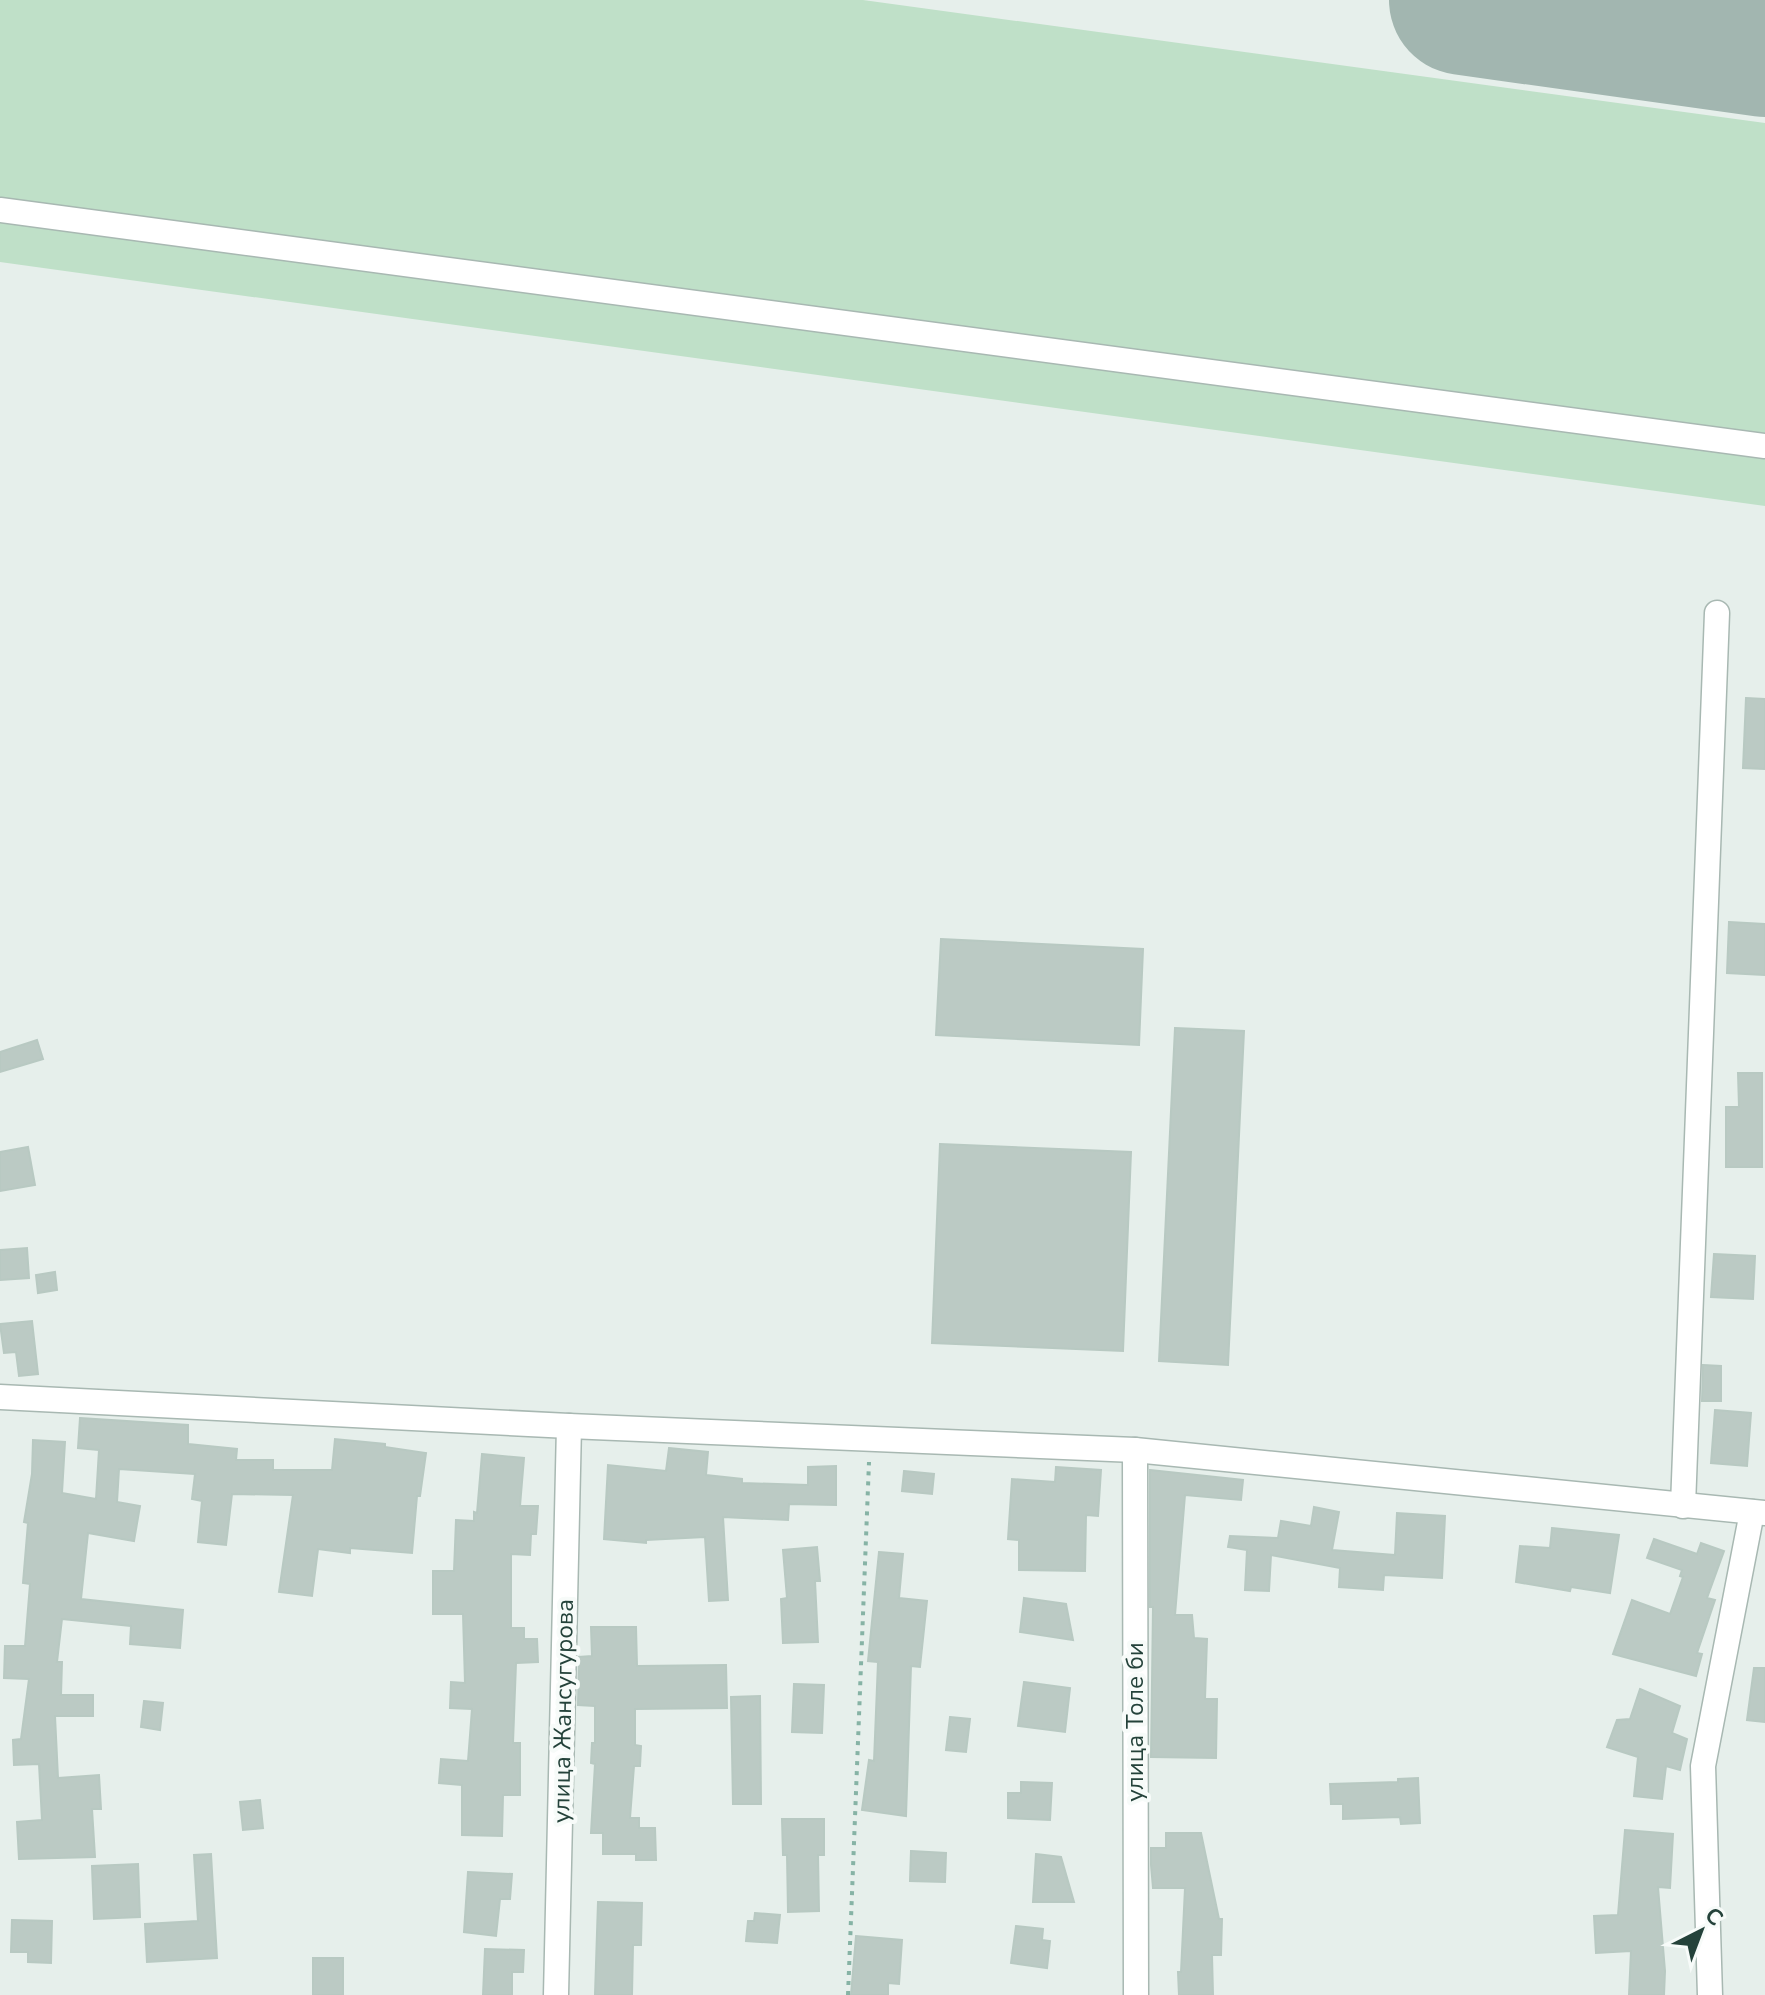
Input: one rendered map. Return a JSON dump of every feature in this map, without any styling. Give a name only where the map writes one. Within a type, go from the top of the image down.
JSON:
[{"type":"street","points":[[0,210],[1765,446]]},
{"type":"street","points":[[1683,1506],[1717,613]]},
{"type":"street","points":[[0,1397],[569,1426],[1135,1450],[1759,1512],[1703,1766],[1710,1995]]},
{"type":"street","name":"улица Жансугурова","points":[[556,1995],[569,1426]]},
{"type":"street","name":"улица Толе би","points":[[1135,1450],[1136,1995]]},
{"type":"path","points":[[848,1995],[870,1439]]},
{"type":"green space","points":[[0,0],[863,0],[1765,123],[1765,506],[0,262]]},
{"type":"building","points":[[1746,698],[1765,699],[1765,769],[1743,768]]},
{"type":"building","points":[[1729,922],[1765,924],[1765,975],[1727,973]]},
{"type":"building","points":[[941,939],[1143,949],[1139,1045],[936,1035]]},
{"type":"building","points":[[1175,1028],[1244,1031],[1228,1365],[1159,1361]]},
{"type":"building","points":[[37,1040],[43,1059],[0,1072],[0,1052]]},
{"type":"building","points":[[1738,1073],[1762,1073],[1762,1167],[1726,1167],[1726,1107],[1739,1107]]},
{"type":"building","points":[[940,1144],[1131,1152],[1123,1351],[932,1343]]},
{"type":"building","points":[[28,1147],[35,1185],[0,1191],[0,1152]]},
{"type":"building","points":[[27,1248],[29,1278],[0,1280],[0,1250]]},
{"type":"building","points":[[1714,1254],[1755,1256],[1753,1299],[1711,1297]]},
{"type":"building","points":[[55,1272],[57,1290],[38,1293],[36,1275]]},
{"type":"building","points":[[32,1321],[38,1374],[19,1376],[16,1352],[4,1353],[0,1324]]},
{"type":"building","points":[[1703,1365],[1721,1366],[1721,1401],[1702,1401]]},
{"type":"building","points":[[1715,1410],[1751,1413],[1747,1466],[1711,1463]]},
{"type":"building","points":[[80,1418],[188,1425],[188,1444],[237,1449],[236,1460],[273,1460],[273,1470],[332,1470],[335,1439],[385,1444],[385,1447],[426,1453],[420,1496],[417,1496],[412,1553],[350,1548],[350,1553],[318,1549],[312,1596],[279,1592],[293,1495],[232,1494],[226,1545],[198,1542],[202,1501],[192,1499],[195,1474],[119,1469],[117,1502],[140,1506],[134,1541],[88,1533],[81,1599],[183,1610],[180,1648],[130,1644],[131,1626],[62,1619],[57,1662],[62,1662],[61,1695],[93,1695],[93,1716],[55,1716],[58,1778],[99,1775],[101,1809],[92,1809],[95,1857],[19,1859],[17,1822],[42,1820],[39,1764],[14,1765],[13,1740],[21,1739],[29,1679],[4,1678],[5,1646],[25,1646],[30,1584],[23,1583],[28,1523],[24,1522],[32,1474],[33,1440],[65,1442],[62,1493],[96,1499],[99,1450],[78,1448]]},
{"type":"building","points":[[669,1448],[708,1452],[706,1475],[742,1479],[742,1483],[808,1485],[808,1467],[836,1466],[836,1505],[789,1504],[788,1520],[723,1517],[728,1600],[709,1601],[705,1537],[646,1540],[646,1543],[604,1539],[608,1465],[666,1471]]},
{"type":"building","points":[[482,1454],[524,1458],[520,1506],[538,1506],[536,1534],[531,1534],[530,1555],[511,1554],[511,1628],[524,1628],[524,1639],[537,1639],[538,1662],[516,1663],[513,1743],[520,1743],[520,1795],[503,1795],[502,1836],[462,1835],[462,1785],[439,1783],[441,1759],[468,1761],[472,1709],[450,1708],[451,1682],[465,1683],[463,1614],[433,1614],[433,1571],[454,1571],[456,1520],[474,1521]]},
{"type":"building","points":[[1056,1467],[1101,1470],[1098,1516],[1086,1515],[1085,1571],[1019,1570],[1019,1540],[1008,1539],[1012,1479],[1055,1482]]},
{"type":"building","points":[[1150,1470],[1243,1480],[1241,1500],[1185,1495],[1175,1615],[1192,1615],[1194,1638],[1207,1639],[1205,1699],[1217,1699],[1216,1758],[1151,1757],[1153,1607],[1150,1607]]},
{"type":"building","points":[[904,1471],[934,1474],[932,1494],[902,1491]]},
{"type":"building","points":[[1314,1507],[1339,1512],[1332,1550],[1395,1555],[1397,1513],[1445,1516],[1442,1578],[1384,1575],[1383,1590],[1339,1587],[1340,1568],[1271,1555],[1269,1591],[1245,1590],[1247,1550],[1228,1547],[1230,1536],[1278,1538],[1281,1521],[1311,1526]]},
{"type":"building","points":[[1552,1528],[1619,1535],[1610,1593],[1571,1587],[1570,1591],[1516,1582],[1520,1546],[1550,1548]]},
{"type":"building","points":[[1654,1539],[1697,1554],[1701,1543],[1724,1551],[1707,1598],[1715,1600],[1697,1653],[1702,1654],[1696,1676],[1613,1654],[1632,1600],[1670,1614],[1683,1577],[1680,1576],[1682,1570],[1647,1558]]},
{"type":"building","points":[[817,1547],[820,1581],[815,1581],[818,1642],[783,1643],[781,1599],[787,1598],[783,1550]]},
{"type":"building","points":[[879,1552],[903,1554],[899,1598],[927,1601],[920,1667],[911,1666],[906,1816],[862,1810],[869,1760],[874,1761],[878,1662],[868,1661]]},
{"type":"building","points":[[1024,1598],[1066,1604],[1073,1640],[1020,1632]]},
{"type":"building","points":[[591,1627],[636,1627],[637,1666],[726,1665],[727,1708],[635,1709],[635,1745],[641,1746],[640,1766],[634,1766],[630,1818],[639,1818],[639,1828],[655,1828],[656,1860],[636,1860],[636,1854],[603,1854],[603,1833],[591,1833],[595,1706],[578,1705],[579,1657],[592,1656]]},
{"type":"building","points":[[1754,1668],[1765,1668],[1765,1722],[1747,1720]]},
{"type":"building","points":[[1024,1682],[1070,1688],[1065,1732],[1018,1726]]},
{"type":"building","points":[[794,1684],[824,1685],[822,1733],[792,1732]]},
{"type":"building","points":[[1640,1689],[1680,1706],[1672,1733],[1687,1739],[1680,1770],[1666,1766],[1662,1799],[1634,1796],[1638,1757],[1607,1747],[1617,1720],[1630,1719]]},
{"type":"building","points":[[760,1696],[761,1804],[733,1804],[731,1697]]},
{"type":"building","points":[[144,1701],[163,1703],[160,1730],[141,1727]]},
{"type":"building","points":[[950,1717],[970,1719],[966,1752],[946,1750]]},
{"type":"building","points":[[1418,1778],[1420,1823],[1401,1824],[1400,1817],[1343,1819],[1343,1804],[1331,1804],[1330,1784],[1398,1782],[1398,1779]]},
{"type":"building","points":[[1021,1782],[1052,1783],[1050,1820],[1008,1818],[1008,1793],[1021,1793]]},
{"type":"building","points":[[260,1800],[263,1828],[243,1830],[240,1802]]},
{"type":"building","points":[[782,1819],[824,1819],[824,1855],[818,1855],[819,1911],[788,1912],[787,1855],[783,1855]]},
{"type":"building","points":[[1625,1830],[1673,1834],[1670,1888],[1658,1887],[1664,1995],[1629,1995],[1631,1951],[1596,1953],[1594,1916],[1618,1915]]},
{"type":"building","points":[[1166,1833],[1201,1833],[1219,1919],[1222,1919],[1221,1955],[1212,1955],[1213,1995],[1179,1995],[1185,1888],[1153,1888],[1151,1865],[1151,1848],[1166,1848]]},
{"type":"building","points":[[911,1851],[946,1853],[945,1882],[910,1881]]},
{"type":"building","points":[[211,1854],[217,1958],[147,1962],[145,1924],[198,1921],[194,1855]]},
{"type":"building","points":[[1036,1854],[1061,1857],[1074,1902],[1033,1902]]},
{"type":"building","points":[[138,1864],[140,1917],[94,1919],[92,1866]]},
{"type":"building","points":[[468,1872],[512,1874],[510,1899],[500,1899],[496,1936],[464,1932]]},
{"type":"building","points":[[598,1902],[642,1903],[641,1945],[633,1945],[632,1995],[595,1995]]},
{"type":"building","points":[[755,1913],[780,1915],[777,1943],[746,1941],[748,1921],[754,1921]]},
{"type":"building","points":[[12,1920],[52,1921],[51,1963],[28,1962],[28,1952],[11,1952]]},
{"type":"building","points":[[1016,1926],[1043,1929],[1042,1940],[1050,1941],[1047,1968],[1011,1963]]},
{"type":"building","points":[[856,1936],[902,1940],[899,1984],[888,1983],[888,1995],[851,1995]]},
{"type":"building","points":[[485,1949],[524,1950],[523,1972],[512,1972],[512,1995],[483,1995]]},
{"type":"building","points":[[313,1958],[343,1958],[343,1995],[313,1995]]},
{"type":"runway","points":[[1464,0],[1765,42]]}]
